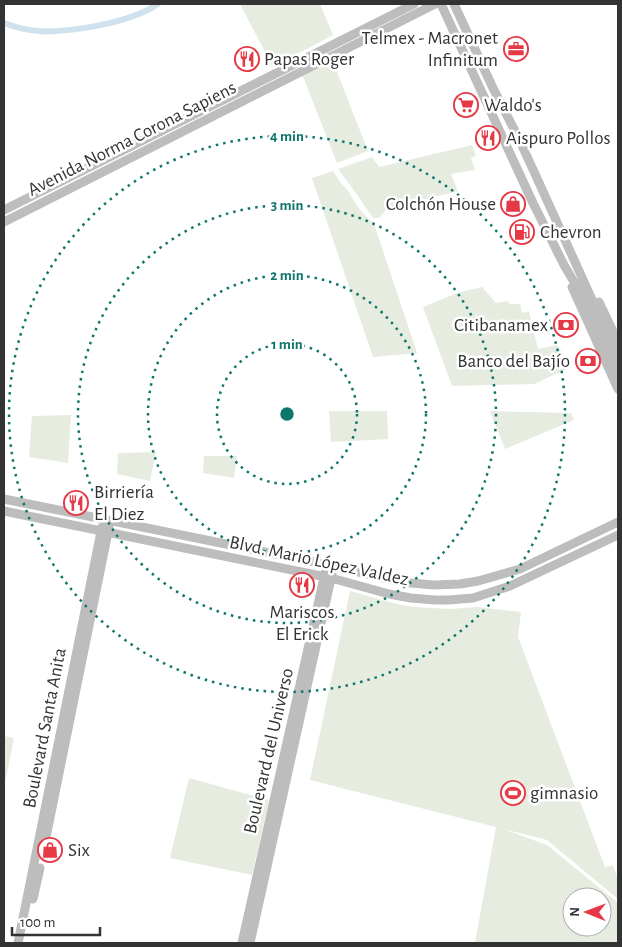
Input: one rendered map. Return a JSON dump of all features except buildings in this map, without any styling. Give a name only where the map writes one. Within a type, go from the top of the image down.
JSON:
[{"type":"street","name":"Avenida Norma Corona Sapiens","points":[[4,210],[414,4]]},
{"type":"street","name":"Avenida Norma Corona Sapiens","points":[[4,222],[435,4]]},
{"type":"street","points":[[441,4],[533,203],[564,265],[583,297],[618,373]]},
{"type":"street","points":[[454,4],[522,146],[618,357]]},
{"type":"street","points":[[575,261],[606,316],[618,342]]},
{"type":"street","points":[[564,265],[618,389]]},
{"type":"street","name":"Blvd. Mario López Valdez","points":[[4,499],[384,578],[434,585],[478,581],[520,569],[618,522]]},
{"type":"street","name":"Blvd. Mario López Valdez","points":[[4,511],[328,578],[411,598],[449,600],[473,598],[510,586],[618,535]]},
{"type":"street","name":"Boulevard Santa Anita","points":[[24,943],[107,520]]},
{"type":"street","name":"Boulevard Santa Anita","points":[[18,943],[105,532]]},
{"type":"street","name":"Boulevard del Universo","points":[[246,943],[330,566]]},
{"type":"shaded area","points":[[240,4],[320,4],[333,35],[273,67]]},
{"type":"shaded area","points":[[332,59],[368,151],[337,163],[302,74]]},
{"type":"shaded area","points":[[472,145],[476,156],[471,158],[475,170],[451,174],[458,191],[387,209],[379,218],[373,218],[338,169],[372,157],[379,167]]},
{"type":"shaded area","points":[[333,171],[360,210],[374,224],[417,353],[373,357],[312,178]]},
{"type":"shaded area","points":[[482,287],[496,303],[508,301],[510,304],[520,304],[522,313],[529,311],[538,349],[557,345],[564,355],[569,368],[534,384],[452,386],[423,307],[457,293]]},
{"type":"shaded area","points":[[329,411],[387,411],[388,439],[331,442]]},
{"type":"shaded area","points":[[490,411],[571,413],[574,420],[505,449]]},
{"type":"shaded area","points":[[71,415],[68,463],[29,457],[32,416]]},
{"type":"shaded area","points":[[156,452],[150,481],[117,474],[118,453]]},
{"type":"shaded area","points":[[204,456],[237,456],[234,478],[203,473]]},
{"type":"shaded area","points":[[350,591],[413,607],[450,609],[477,607],[521,612],[518,637],[605,867],[613,865],[618,879],[618,899],[612,894],[612,887],[604,887],[547,840],[503,829],[547,845],[598,887],[562,887],[562,937],[612,937],[612,898],[618,903],[618,943],[475,943],[496,827],[310,780]]},
{"type":"shaded area","points":[[4,736],[14,738],[4,788]]},
{"type":"shaded area","points":[[189,778],[269,800],[252,875],[170,858]]},
{"type":"waterway","points":[[4,23],[40,31],[69,30],[123,19],[148,10],[158,4]]},
{"type":"place","name":"Telmex - Macronet Infinitum","points":[[516,49]]},
{"type":"place","name":"Papas Roger","points":[[247,59]]},
{"type":"place","name":"Waldo's","points":[[466,105]]},
{"type":"place","name":"Aispuro Pollos","points":[[488,138]]},
{"type":"place","name":"Colchón House","points":[[513,204]]},
{"type":"place","name":"Chevron","points":[[522,232]]},
{"type":"place","name":"Citibanamex","points":[[566,325]]},
{"type":"place","name":"Banco del Bajío","points":[[588,361]]},
{"type":"place","name":"Birriería El Diez","points":[[76,503]]},
{"type":"place","name":"Mariscos El Erick","points":[[302,585]]},
{"type":"place","name":"gimnasio","points":[[513,793]]},
{"type":"place","name":"Six","points":[[50,850]]}]
